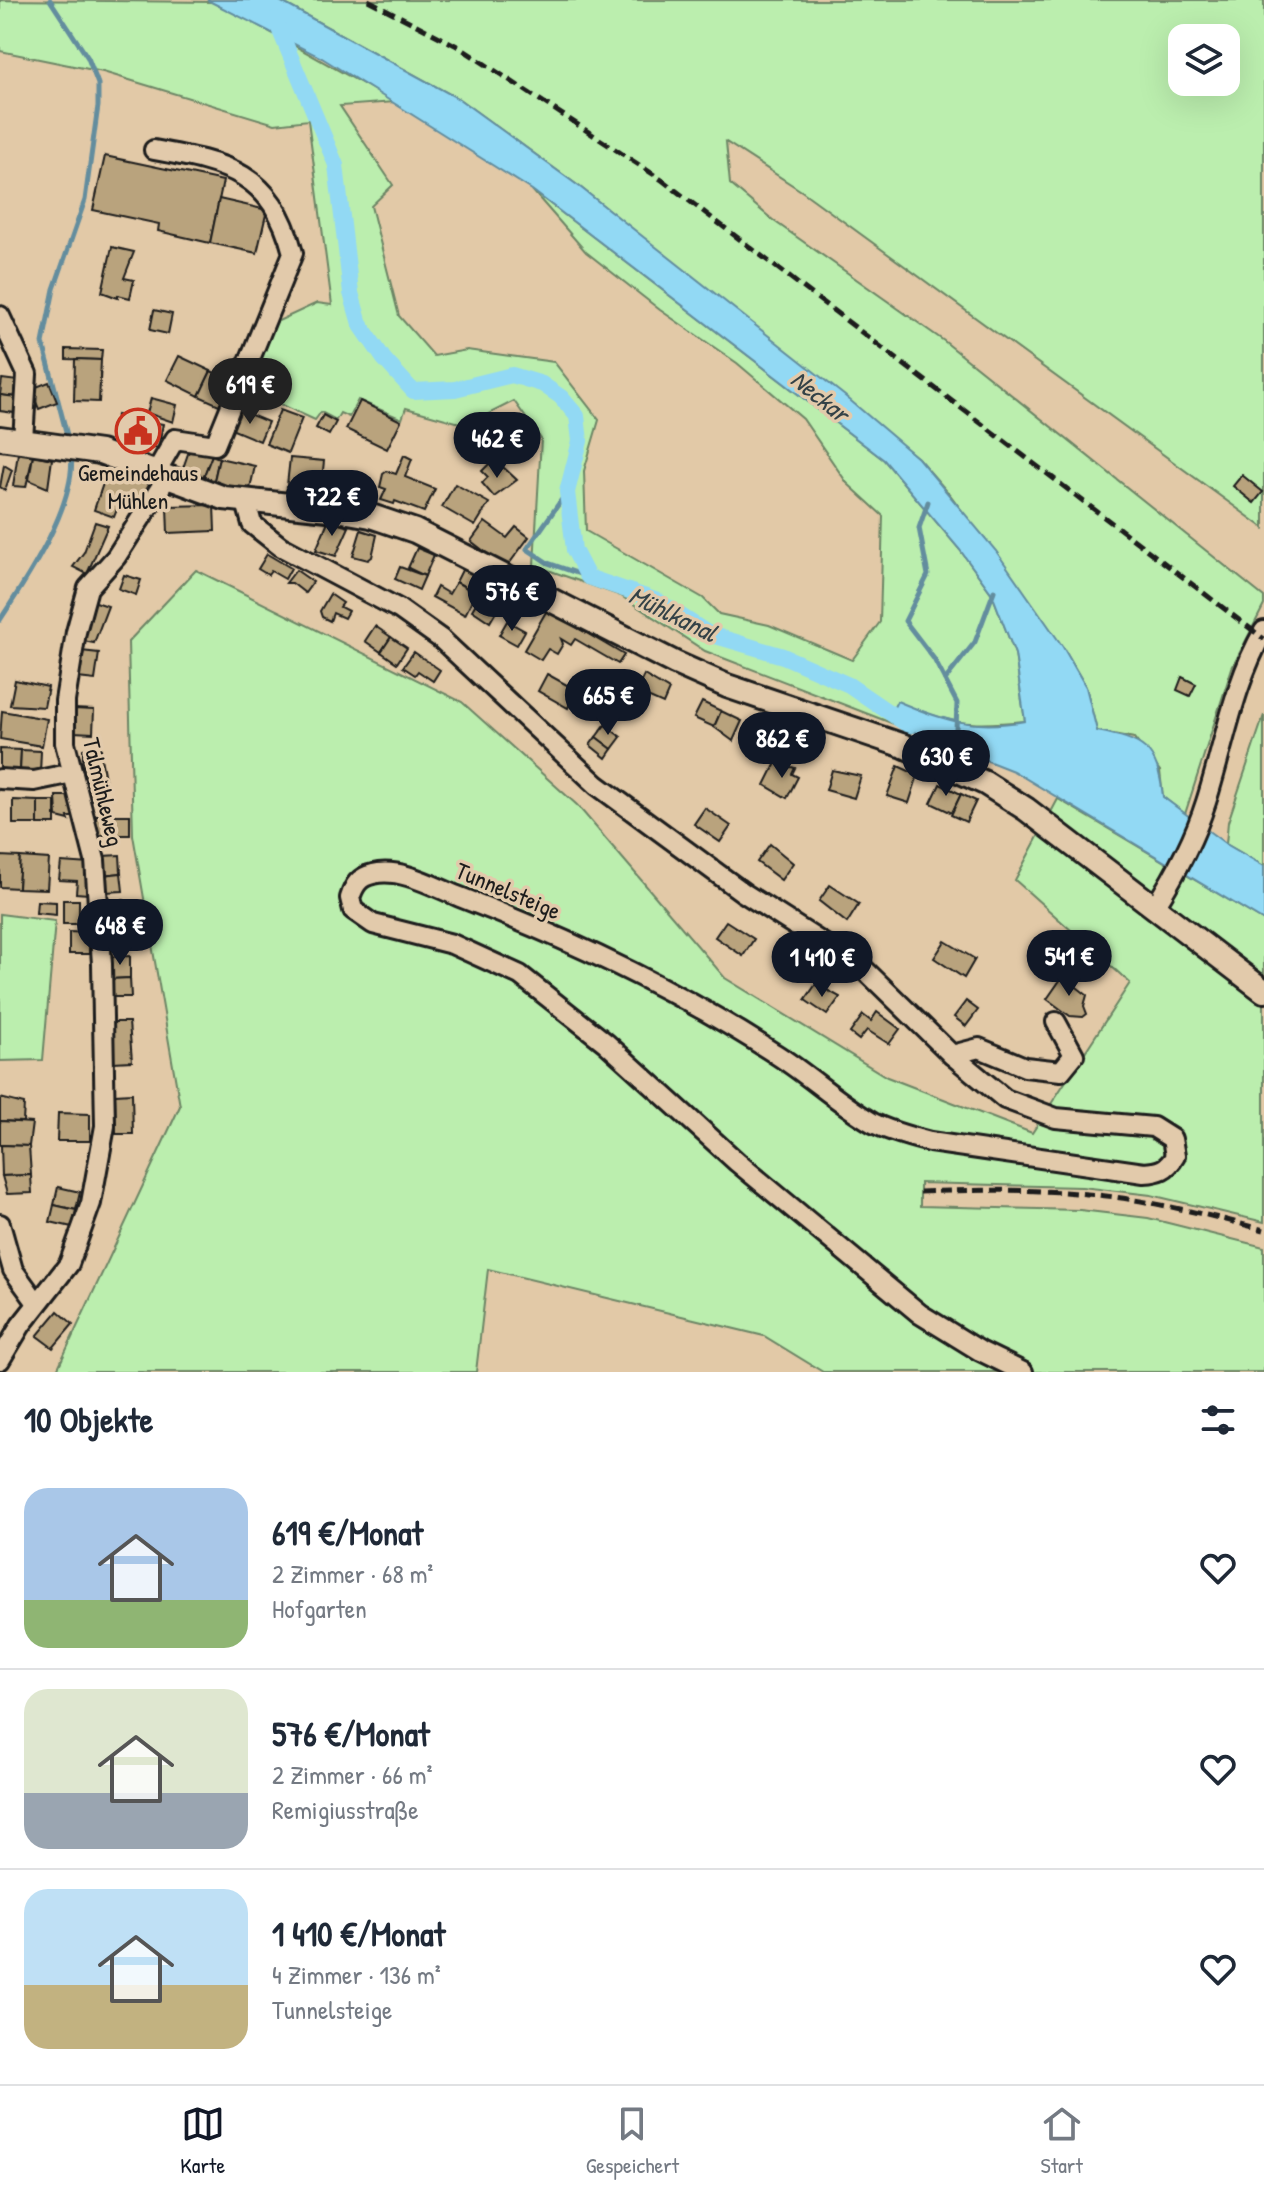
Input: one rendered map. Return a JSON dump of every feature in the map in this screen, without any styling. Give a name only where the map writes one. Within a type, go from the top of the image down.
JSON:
[{"type":"main road","points":[[0,438],[93,451],[224,498],[337,510],[371,516],[415,531],[675,663],[727,686],[904,746],[985,783],[1158,900],[1264,991]]},
{"type":"street","name":"Talmühleweg","points":[[0,1360],[37,1303],[69,1264],[91,1203],[105,1126],[102,964],[95,860],[65,743],[65,701],[76,632],[88,588],[116,557],[162,474],[175,439],[215,445],[293,253],[279,216],[251,180],[214,161],[154,150]]},
{"type":"street","points":[[0,316],[27,374],[23,440]]},
{"type":"street","name":"Tunnelsteige","points":[[246,502],[252,524],[280,546],[399,609],[441,639],[597,785],[744,893],[865,970],[991,1090],[1022,1108],[1056,1118],[1153,1127],[1172,1139],[1175,1156],[1160,1172],[1144,1173],[930,1142],[899,1134],[873,1123],[777,1054],[709,1012],[632,970],[415,879],[375,873],[360,879],[350,898],[353,910],[373,924],[452,944],[520,975],[606,1043],[737,1162],[920,1314],[980,1351],[1023,1372]]},
{"type":"street","points":[[1158,900],[1187,850],[1205,806],[1242,682],[1264,631]]},
{"type":"street","points":[[0,779],[34,781],[73,773]]},
{"type":"street","points":[[952,1055],[979,1048],[1025,1067],[1061,1071],[1074,1055],[1056,1022]]},
{"type":"street","points":[[0,1224],[13,1270],[37,1303]]},
{"type":"green space","points":[[0,0],[216,2],[395,102],[340,106],[393,185],[371,206],[399,316],[434,356],[467,350],[554,362],[599,420],[584,471],[586,531],[703,598],[719,614],[769,625],[852,660],[880,622],[883,516],[847,483],[803,419],[737,363],[660,310],[586,252],[532,190],[884,460],[960,550],[992,594],[1015,654],[1025,721],[988,724],[960,722],[897,702],[891,713],[894,724],[705,651],[621,596],[534,565],[541,439],[514,401],[467,425],[406,408],[402,419],[358,400],[349,417],[340,413],[336,420],[321,412],[315,420],[280,404],[271,374],[260,360],[274,323],[317,303],[332,305],[308,120],[275,124],[103,72],[0,51]]},
{"type":"green space","points":[[278,0],[1264,0],[1264,528],[803,192],[726,142],[730,184],[774,221],[944,341],[1264,597],[1264,605],[1232,668],[1185,814],[1163,797],[1160,771],[1134,738],[1097,731],[1086,687],[1063,648],[951,496],[918,458],[580,187],[459,99]]},
{"type":"green space","points":[[196,570],[462,702],[577,805],[725,978],[887,1077],[1032,1133],[1130,983],[1015,880],[1058,799],[1264,921],[1264,1222],[1151,1195],[1082,1187],[920,1183],[920,1206],[1080,1210],[1148,1218],[1264,1247],[1264,1372],[823,1372],[764,1336],[488,1269],[476,1372],[56,1372],[180,1106],[133,835],[128,642]]},
{"type":"green space","points":[[1264,715],[1264,866],[1226,844],[1228,822]]},
{"type":"green space","points":[[0,914],[55,921],[43,1060],[0,1061]]},
{"type":"water","name":"Neckar","points":[[207,0],[278,0],[459,99],[580,187],[845,396],[918,458],[996,551],[1063,647],[1086,687],[1097,731],[1126,738],[1145,749],[1157,767],[1163,797],[1226,844],[1264,866],[1264,921],[1013,771],[894,724],[891,713],[897,701],[960,722],[1007,724],[1025,721],[1015,654],[992,594],[960,550],[884,460],[532,190],[322,58]]},
{"type":"building","points":[[105,156],[223,181],[210,243],[158,231],[159,224],[93,210]]},
{"type":"building","points":[[219,199],[267,210],[257,253],[210,243]]},
{"type":"building","points":[[112,247],[134,252],[124,278],[134,280],[130,298],[118,295],[118,298],[102,292]]},
{"type":"building","points":[[154,310],[172,314],[168,334],[150,330]]},
{"type":"building","points":[[66,349],[102,350],[101,360],[66,359]]},
{"type":"building","points":[[179,356],[211,371],[199,396],[167,380]]},
{"type":"building","points":[[75,359],[101,360],[99,402],[74,401]]},
{"type":"building","points":[[211,371],[231,381],[219,405],[199,396]]},
{"type":"building","points":[[2,379],[18,381],[16,397],[0,395]]},
{"type":"building","points":[[49,382],[57,402],[39,409],[31,389]]},
{"type":"building","points":[[0,395],[16,397],[15,413],[0,411]]},
{"type":"building","points":[[151,398],[177,405],[173,422],[147,413]]},
{"type":"building","points":[[360,401],[401,421],[387,449],[346,429]]},
{"type":"building","points":[[239,410],[268,422],[260,441],[231,429]]},
{"type":"building","points":[[280,410],[302,418],[288,453],[266,444]]},
{"type":"building","name":"Gemeindehaus Mühlen","points":[[117,415],[163,424],[158,448],[113,439]]},
{"type":"building","points":[[323,415],[336,422],[329,435],[316,428]]},
{"type":"building","points":[[190,448],[212,455],[203,478],[182,471]]},
{"type":"building","points":[[18,453],[33,455],[26,487],[13,486]]},
{"type":"building","points":[[33,455],[52,459],[48,488],[29,480]]},
{"type":"building","points":[[212,455],[219,458],[213,485],[203,478]]},
{"type":"building","points":[[404,455],[412,459],[405,477],[435,489],[424,512],[395,501],[394,504],[381,500],[386,489],[380,487],[383,474],[387,471],[396,474]]},
{"type":"building","points":[[219,458],[255,466],[249,493],[213,485]]},
{"type":"building","points":[[290,458],[324,461],[320,498],[286,494]]},
{"type":"building","points":[[490,463],[499,471],[503,467],[517,480],[494,497],[482,483],[488,477],[482,471]]},
{"type":"building","points":[[4,465],[12,470],[5,490],[0,487]]},
{"type":"building","points":[[108,469],[153,485],[144,505],[135,502],[133,506],[121,499],[114,517],[94,510]]},
{"type":"building","points":[[1242,475],[1263,492],[1254,503],[1233,486]]},
{"type":"building","points":[[455,484],[489,503],[475,526],[442,507]]},
{"type":"building","points":[[214,505],[215,531],[168,533],[167,506]]},
{"type":"building","points":[[328,521],[349,527],[336,556],[316,550]]},
{"type":"building","points":[[95,522],[108,526],[87,574],[73,567],[84,552]]},
{"type":"building","points":[[485,522],[507,538],[516,527],[529,537],[506,568],[471,541]]},
{"type":"building","points":[[361,530],[377,535],[372,557],[368,560],[353,556]]},
{"type":"building","points":[[417,548],[434,555],[425,576],[408,568]]},
{"type":"building","points":[[267,554],[291,568],[285,579],[271,571],[268,575],[258,569]]},
{"type":"building","points":[[465,564],[486,575],[476,593],[456,582]]},
{"type":"building","points":[[400,567],[425,576],[419,590],[395,579]]},
{"type":"building","points":[[296,570],[313,582],[305,593],[292,583],[286,583]]},
{"type":"building","points":[[124,575],[141,580],[136,595],[119,589]]},
{"type":"building","points":[[490,581],[504,590],[493,607],[497,610],[490,622],[472,610]]},
{"type":"building","points":[[456,582],[476,593],[465,615],[432,597],[437,587],[449,594]]},
{"type":"building","points":[[330,594],[343,603],[340,607],[348,611],[344,618],[333,613],[330,621],[322,617],[320,611]]},
{"type":"building","points":[[93,601],[108,606],[94,643],[83,641]]},
{"type":"building","points":[[547,610],[624,655],[618,664],[575,639],[571,645],[561,639],[563,644],[557,654],[548,649],[541,660],[524,650]]},
{"type":"building","points":[[507,621],[525,631],[517,645],[499,635]]},
{"type":"building","points":[[375,626],[391,637],[381,652],[365,641]]},
{"type":"building","points":[[391,637],[407,648],[397,663],[381,652]]},
{"type":"building","points":[[81,651],[99,653],[95,680],[78,678]]},
{"type":"building","points":[[414,652],[440,670],[433,681],[418,671],[415,675],[403,667]]},
{"type":"building","points":[[547,674],[576,690],[568,708],[538,691]]},
{"type":"building","points":[[644,675],[669,690],[663,704],[636,692]]},
{"type":"building","points":[[1182,677],[1196,684],[1190,696],[1177,690]]},
{"type":"building","points":[[15,680],[48,687],[44,707],[10,705]]},
{"type":"building","points":[[702,702],[721,711],[714,727],[694,718]]},
{"type":"building","points":[[74,709],[94,710],[93,733],[73,732]]},
{"type":"building","points":[[2,711],[47,719],[42,746],[0,739]]},
{"type":"building","points":[[721,711],[742,721],[733,741],[714,727]]},
{"type":"building","points":[[605,725],[621,737],[612,749],[596,737]]},
{"type":"building","points":[[596,737],[612,749],[606,758],[590,745]]},
{"type":"building","points":[[101,748],[101,758],[83,758],[83,749]]},
{"type":"building","points":[[0,749],[21,750],[20,772],[0,771]]},
{"type":"building","points":[[21,750],[41,751],[40,773],[20,772]]},
{"type":"building","points":[[83,758],[101,758],[105,779],[84,779]]},
{"type":"building","points":[[776,763],[795,768],[792,774],[798,777],[787,798],[765,785]]},
{"type":"building","points":[[898,766],[918,775],[909,803],[887,796]]},
{"type":"building","points":[[832,770],[861,776],[854,798],[826,790]]},
{"type":"building","points":[[84,779],[105,779],[102,793],[88,793]]},
{"type":"building","points":[[940,784],[961,794],[952,813],[931,803]]},
{"type":"building","points":[[961,794],[976,801],[966,822],[951,815]]},
{"type":"building","points":[[56,796],[76,796],[77,817],[68,817],[69,820],[57,817]]},
{"type":"building","points":[[13,800],[38,801],[38,824],[13,824]]},
{"type":"building","points":[[38,801],[55,801],[55,824],[38,824]]},
{"type":"building","points":[[705,808],[731,826],[720,842],[694,824]]},
{"type":"building","points":[[96,815],[130,815],[130,835],[96,835]]},
{"type":"building","points":[[770,844],[793,863],[781,880],[757,862]]},
{"type":"building","points":[[120,855],[121,873],[103,875],[102,856]]},
{"type":"building","points":[[0,856],[20,857],[18,888],[0,887]]},
{"type":"building","points":[[20,857],[49,859],[47,889],[18,888]]},
{"type":"building","points":[[61,862],[90,864],[88,894],[76,893],[77,881],[59,880]]},
{"type":"building","points":[[121,873],[123,891],[105,892],[103,875]]},
{"type":"building","points":[[830,885],[859,904],[847,923],[819,901]]},
{"type":"building","points":[[63,900],[79,900],[79,924],[63,924]]},
{"type":"building","points":[[124,900],[126,919],[109,921],[107,901]]},
{"type":"building","points":[[37,901],[56,902],[56,915],[36,913]]},
{"type":"building","points":[[126,919],[128,937],[111,938],[109,921]]},
{"type":"building","points":[[726,921],[754,939],[743,956],[715,937]]},
{"type":"building","points":[[69,932],[89,933],[89,954],[69,954]]},
{"type":"building","points":[[945,941],[975,959],[964,978],[934,958]]},
{"type":"building","points":[[130,956],[130,978],[111,979],[110,957]]},
{"type":"building","points":[[1063,976],[1087,995],[1084,1006],[1087,1014],[1083,1017],[1070,1016],[1047,999]]},
{"type":"building","points":[[130,978],[131,997],[112,997],[111,979]]},
{"type":"building","points":[[816,984],[840,997],[827,1015],[805,1000]]},
{"type":"building","points":[[966,1001],[978,1010],[966,1026],[954,1017]]},
{"type":"building","points":[[877,1012],[900,1029],[889,1044],[867,1030],[859,1040],[850,1033],[863,1015],[871,1021]]},
{"type":"building","points":[[112,1022],[129,1022],[132,1061],[113,1062]]},
{"type":"building","points":[[132,1093],[133,1134],[116,1134],[115,1094]]},
{"type":"building","points":[[0,1098],[24,1104],[23,1122],[0,1121]]},
{"type":"building","points":[[58,1113],[90,1114],[90,1141],[57,1141]]},
{"type":"building","points":[[0,1121],[32,1123],[29,1146],[0,1145]]},
{"type":"building","points":[[1,1145],[29,1146],[31,1175],[2,1176]]},
{"type":"building","points":[[31,1175],[32,1193],[7,1194],[2,1176]]},
{"type":"building","points":[[58,1187],[80,1192],[76,1210],[54,1205]]},
{"type":"building","points":[[54,1205],[76,1210],[72,1227],[50,1222]]},
{"type":"building","points":[[58,1311],[73,1324],[53,1348],[37,1336]]},
{"type":"waterway","points":[[50,0],[88,58],[98,84],[98,106],[85,200],[54,289],[43,343],[69,443]]},
{"type":"waterway","name":"Mühlkanal","points":[[275,19],[336,165],[351,293],[360,324],[384,359],[413,391],[455,389],[512,375],[542,384],[561,397],[577,416],[580,441],[567,492],[574,550],[588,577],[658,601],[709,634],[783,656],[849,685],[909,726]]},
{"type":"waterway","points":[[0,620],[36,562],[59,517],[71,473],[71,453]]},
{"type":"waterway","points":[[567,492],[527,549],[548,563],[588,577]]},
{"type":"waterway","points":[[928,502],[919,528],[928,575],[905,621],[934,659],[957,703],[956,729]]},
{"type":"waterway","points":[[945,680],[975,642],[994,591]]},
{"type":"railway","points":[[368,0],[459,47],[662,180],[1264,639]]},
{"type":"railway","points":[[920,1192],[1007,1190],[1122,1198],[1264,1230]]},
{"type":"place","name":"Gemeindehaus Mühlen","points":[[138,431]]}]
